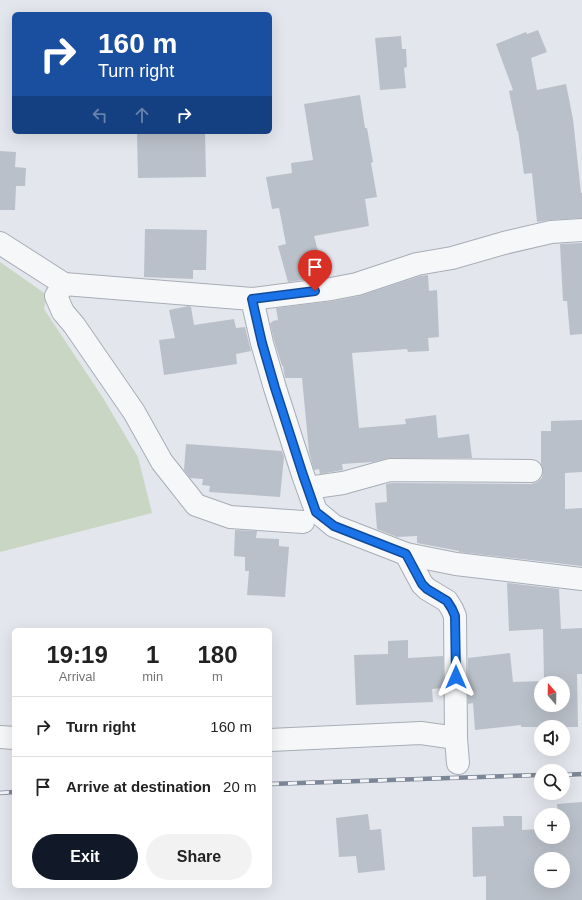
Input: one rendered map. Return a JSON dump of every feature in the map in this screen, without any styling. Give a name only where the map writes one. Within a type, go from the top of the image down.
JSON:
[{"type":"street","points":[[0,243],[64,284],[252,299],[331,289],[357,284],[417,264],[452,258],[551,232],[582,230]]},
{"type":"street","points":[[64,284],[56,296],[63,312],[74,325],[134,412],[162,462],[196,505],[230,517],[303,522]]},
{"type":"street","points":[[252,299],[262,343],[275,388],[316,512],[334,526],[406,554],[456,564],[582,579]]},
{"type":"street","points":[[308,488],[344,483],[390,470],[531,471]]},
{"type":"street","points":[[406,554],[422,584],[427,589],[447,601],[455,616],[456,738],[458,763]]},
{"type":"street","points":[[272,740],[421,733],[456,738]]},
{"type":"street","points":[[0,737],[12,738]]},
{"type":"green space","points":[[0,262],[47,295],[44,309],[103,398],[138,457],[152,513],[0,552]]},
{"type":"building","points":[[538,30],[547,52],[531,58],[537,90],[566,84],[573,119],[582,193],[582,218],[537,222],[532,173],[524,174],[518,131],[509,91],[513,90],[496,44],[526,32],[527,34]]},
{"type":"building","points":[[401,36],[402,49],[406,49],[407,67],[404,68],[406,88],[380,90],[375,38]]},
{"type":"building","points":[[360,95],[365,128],[367,128],[373,162],[371,163],[377,197],[365,199],[369,226],[314,236],[325,277],[288,282],[278,246],[286,244],[279,208],[272,209],[266,177],[292,173],[291,163],[313,160],[304,104]]},
{"type":"building","points":[[137,134],[205,134],[206,177],[138,178]]},
{"type":"building","points":[[0,151],[16,152],[15,167],[26,168],[25,186],[16,186],[15,210],[0,210]]},
{"type":"building","points":[[145,229],[207,230],[206,270],[193,270],[193,279],[144,277]]},
{"type":"building","points":[[582,243],[582,334],[570,335],[567,301],[563,301],[560,244]]},
{"type":"building","points":[[428,275],[429,291],[437,290],[439,337],[428,338],[429,351],[408,352],[407,349],[352,353],[359,428],[406,424],[405,419],[436,415],[438,438],[469,434],[472,458],[390,458],[373,462],[342,464],[343,470],[320,474],[319,469],[314,470],[309,452],[302,378],[285,378],[283,366],[274,340],[270,323],[278,320],[276,308],[333,301],[359,296],[420,276]]},
{"type":"building","points":[[189,306],[191,307],[194,325],[234,319],[236,328],[245,327],[251,351],[236,354],[237,364],[164,375],[159,340],[175,338],[169,310]]},
{"type":"building","points":[[582,420],[582,472],[565,473],[565,509],[582,508],[582,566],[459,552],[417,543],[417,536],[397,537],[377,529],[375,503],[387,502],[386,484],[531,484],[542,478],[541,431],[551,431],[551,421]]},
{"type":"building","points":[[186,444],[282,451],[284,457],[280,497],[209,492],[210,486],[202,485],[203,479],[190,478],[184,470]]},
{"type":"building","points":[[235,530],[257,531],[256,538],[279,539],[279,546],[289,547],[285,597],[247,595],[249,571],[245,571],[245,557],[234,556]]},
{"type":"building","points":[[507,583],[559,589],[561,629],[582,628],[582,674],[577,674],[578,727],[570,727],[570,720],[534,720],[534,727],[521,727],[521,725],[475,730],[473,703],[468,704],[468,658],[510,653],[513,682],[534,681],[534,712],[570,712],[570,676],[544,676],[543,629],[509,631]]},
{"type":"building","points":[[408,640],[408,658],[443,656],[443,688],[432,689],[433,702],[356,705],[354,655],[388,654],[388,641]]},
{"type":"building","points":[[582,802],[582,900],[486,900],[486,876],[473,877],[472,827],[504,826],[503,816],[522,816],[522,830],[534,829],[534,844],[570,844],[570,808],[557,808],[557,804]]},
{"type":"building","points":[[368,814],[370,830],[381,829],[385,870],[358,873],[356,856],[339,857],[336,818]]},
{"type":"railway","points":[[570,775],[582,774]]},
{"type":"railway","points":[[272,784],[534,775]]},
{"type":"railway","points":[[0,793],[12,792]]},
{"type":"route","points":[[315,291],[252,299],[262,343],[275,388],[316,512],[334,526],[406,554],[422,584],[427,589],[447,601],[455,616],[456,677]]}]
